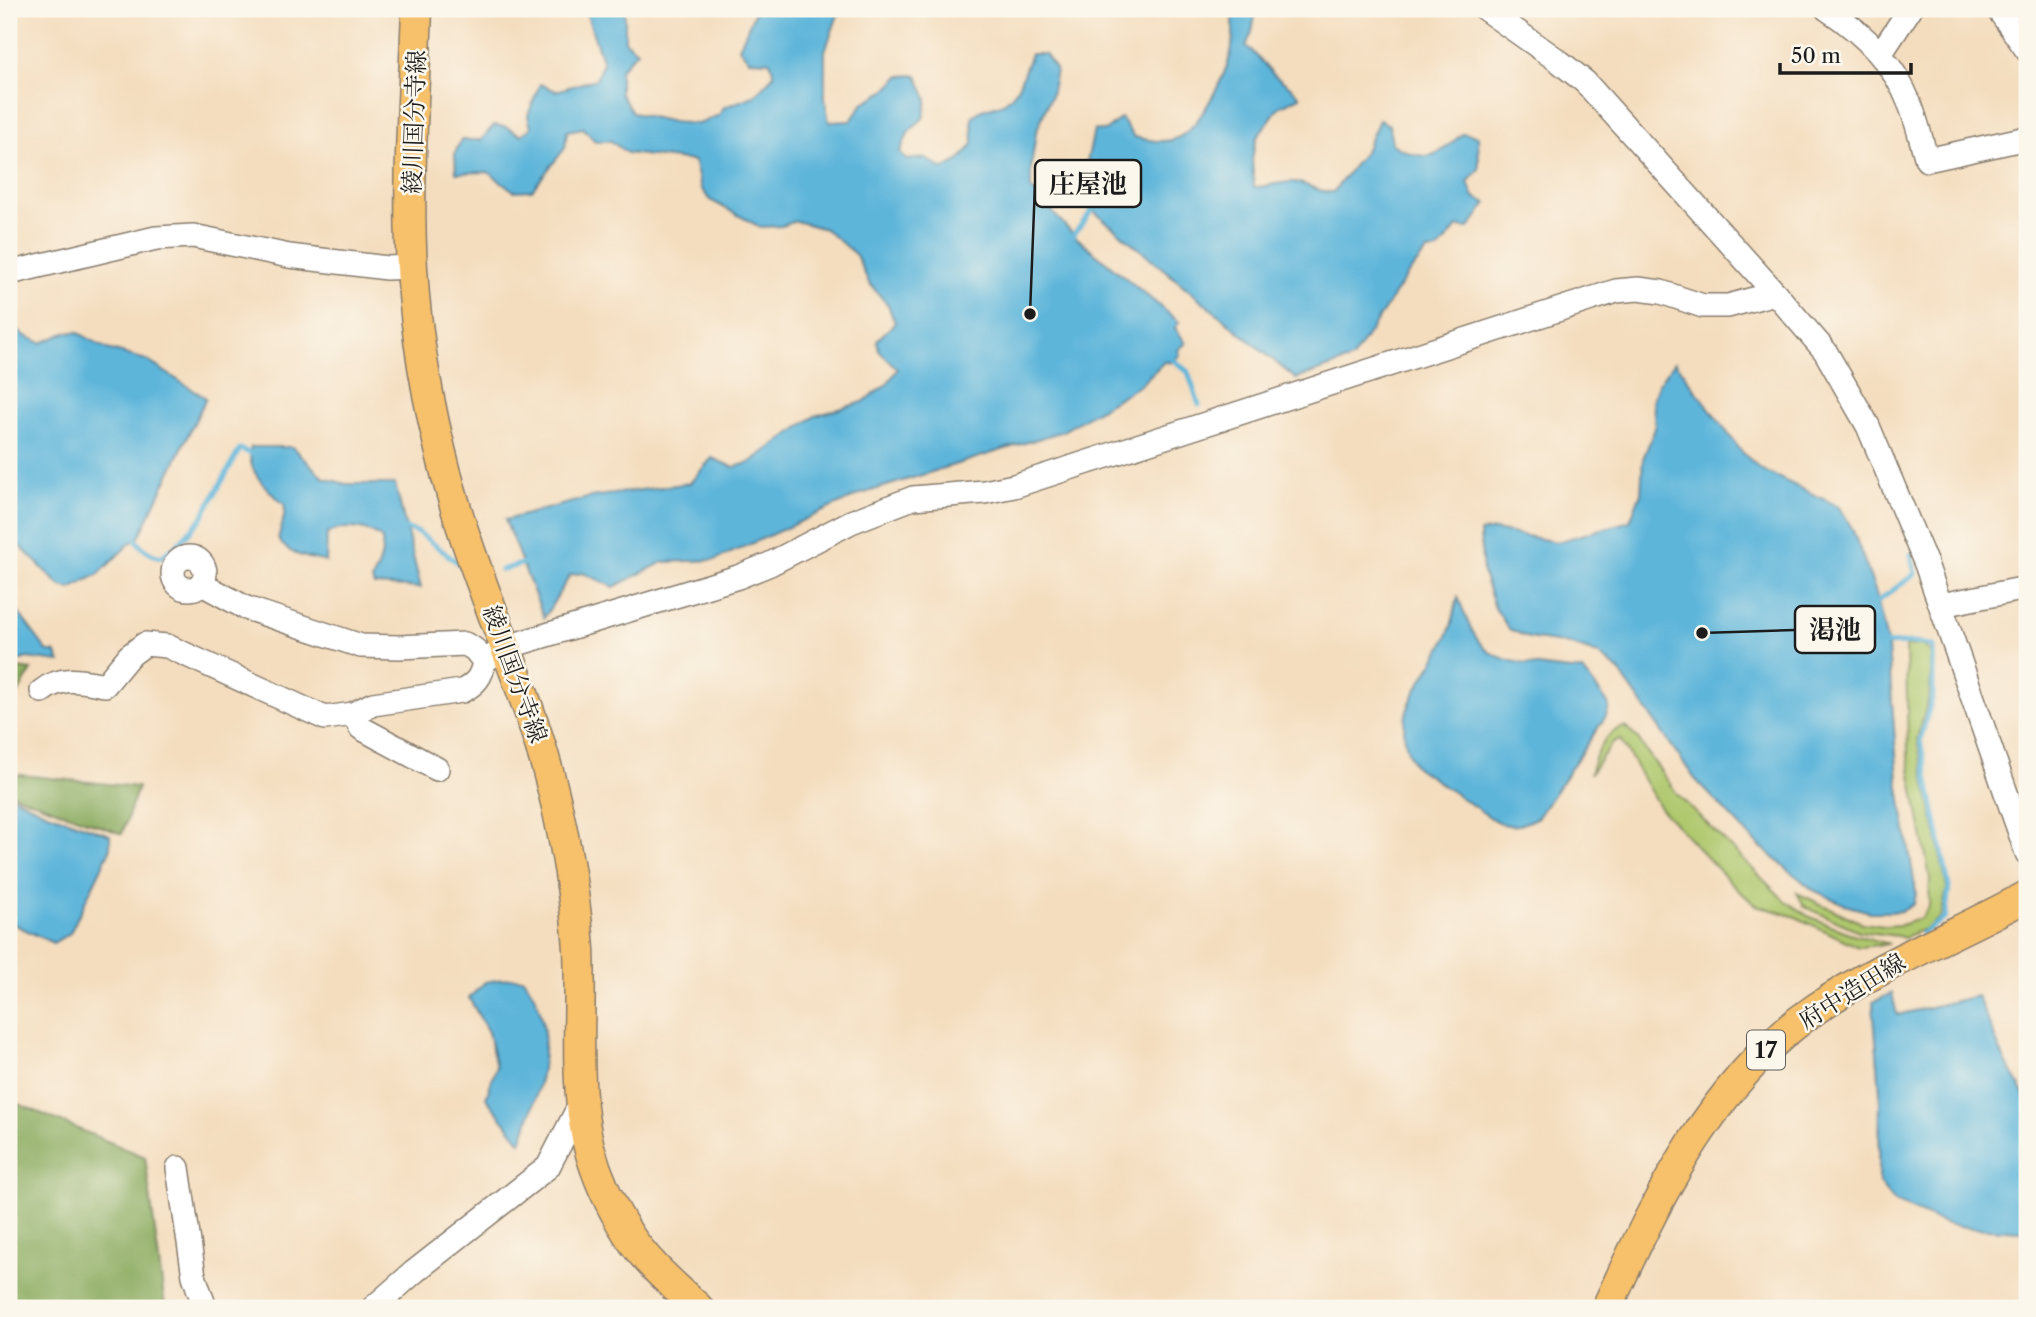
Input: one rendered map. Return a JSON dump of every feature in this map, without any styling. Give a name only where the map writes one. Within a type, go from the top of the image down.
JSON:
[{"type":"main road","name":"綾川国分寺線","points":[[417,9],[412,267],[419,338],[447,479],[473,559],[495,654],[539,737],[559,817],[571,880],[579,948],[589,1145],[598,1175],[630,1237],[657,1270],[698,1308]]},
{"type":"main road","name":"府中造田線","points":[[1607,1308],[1681,1161],[1754,1061],[1815,1009],[1877,970],[2027,896]]},
{"type":"street","points":[[1485,9],[1585,82],[1825,352],[1868,426],[1941,606],[2027,853]]},
{"type":"street","points":[[1827,9],[1881,53],[1909,100],[1927,160],[2027,138]]},
{"type":"street","points":[[1881,53],[1910,9]]},
{"type":"street","points":[[1998,9],[2027,50]]},
{"type":"street","points":[[9,273],[156,238],[194,236],[289,256],[387,268],[412,267]]},
{"type":"street","points":[[202,584],[246,608],[361,646],[466,644],[474,649],[495,654],[770,564],[888,506],[913,498],[984,492],[1014,486],[1616,291],[1638,289],[1661,292],[1703,306],[1728,306],[1775,293]]},
{"type":"street","points":[[1941,606],[2027,588]]},
{"type":"street","points":[[42,691],[50,685],[74,679],[105,685],[129,656],[145,644],[167,646],[325,718],[353,714],[373,704],[462,691],[473,685],[495,654]]},
{"type":"street","points":[[353,714],[361,728],[437,769]]},
{"type":"street","points":[[373,1308],[414,1272],[548,1167],[588,1092]]},
{"type":"street","points":[[178,1168],[194,1276],[205,1308]]},
{"type":"green space","points":[[1921,645],[1930,651],[1932,662],[1929,697],[1917,739],[1947,888],[1941,917],[1927,928],[1905,937],[1859,931],[1805,907],[1797,893],[1862,923],[1884,926],[1901,925],[1921,918],[1929,906],[1930,878],[1908,757],[1906,646]]},
{"type":"green space","points":[[9,668],[32,670],[9,708]]},
{"type":"green space","points":[[1625,727],[1636,737],[1678,795],[1784,900],[1808,916],[1849,933],[1889,944],[1859,947],[1796,917],[1756,905],[1737,889],[1660,808],[1620,739],[1613,742],[1590,774],[1606,738]]},
{"type":"green space","points":[[9,768],[12,774],[138,787],[122,834],[15,795],[9,790]]},
{"type":"green space","points":[[9,1100],[145,1157],[165,1306],[9,1308]]},
{"type":"water","points":[[585,9],[625,9],[625,41],[637,51],[620,70],[620,94],[633,113],[673,122],[699,124],[719,115],[724,107],[754,96],[774,75],[770,61],[749,60],[739,48],[756,9],[840,9],[825,51],[825,99],[829,122],[851,121],[863,103],[885,91],[900,76],[917,75],[927,99],[924,117],[908,133],[900,152],[906,160],[925,158],[943,169],[960,160],[973,144],[972,117],[1009,99],[1020,82],[1031,54],[1045,54],[1056,70],[1051,96],[1036,132],[1031,189],[1048,202],[1054,214],[1076,237],[1179,322],[1175,328],[1186,343],[1178,350],[1180,355],[1170,363],[1165,361],[1140,385],[1063,431],[861,494],[715,560],[663,562],[614,587],[583,573],[570,575],[544,618],[505,520],[591,497],[690,483],[712,458],[733,467],[749,463],[815,416],[863,402],[887,384],[898,369],[879,351],[877,340],[895,323],[888,305],[869,283],[856,255],[825,229],[796,221],[782,226],[760,227],[710,200],[701,188],[694,161],[627,153],[611,141],[595,141],[583,128],[567,131],[565,148],[532,190],[514,191],[488,172],[456,173],[455,153],[461,140],[481,140],[494,125],[506,127],[521,135],[531,128],[528,115],[540,84],[556,91],[596,79],[603,63]]},
{"type":"water","points":[[1233,9],[1256,9],[1252,32],[1246,46],[1300,97],[1279,107],[1256,139],[1252,159],[1254,187],[1295,182],[1333,192],[1365,151],[1379,120],[1389,125],[1392,144],[1422,156],[1437,153],[1463,133],[1478,136],[1479,169],[1468,182],[1474,197],[1487,203],[1469,228],[1457,227],[1438,250],[1427,251],[1407,275],[1352,359],[1296,379],[1079,199],[1094,130],[1105,131],[1121,118],[1134,137],[1167,141],[1185,133],[1194,124],[1218,87],[1228,62],[1233,42]]},
{"type":"water","points":[[12,326],[23,335],[41,343],[65,333],[77,332],[107,349],[146,360],[206,398],[138,539],[130,543],[99,574],[70,589],[59,585],[9,535],[9,328]]},
{"type":"water","points":[[1675,362],[1741,451],[1760,469],[1838,506],[1852,528],[1876,593],[1888,647],[1898,781],[1916,893],[1914,904],[1902,911],[1870,912],[1848,906],[1813,890],[1755,842],[1695,779],[1619,671],[1598,654],[1569,644],[1529,638],[1509,629],[1495,608],[1483,573],[1480,532],[1495,530],[1557,542],[1630,521],[1641,493],[1643,459],[1655,428],[1653,400],[1658,384]]},
{"type":"water","points":[[251,447],[292,447],[324,478],[346,484],[395,484],[421,588],[374,585],[372,580],[380,560],[382,539],[370,532],[348,528],[327,534],[326,562],[299,555],[282,545],[278,539],[285,505],[259,479],[251,464]]},
{"type":"water","points":[[1458,597],[1473,632],[1487,650],[1519,663],[1583,671],[1609,707],[1606,716],[1538,817],[1521,824],[1506,825],[1494,820],[1416,767],[1407,747],[1404,729],[1407,712],[1450,629]]},
{"type":"water","points":[[9,600],[48,652],[55,652],[60,662],[27,658],[9,664]]},
{"type":"water","points":[[9,795],[45,812],[110,835],[110,850],[70,933],[53,943],[9,922]]},
{"type":"water","points":[[523,978],[535,997],[542,1017],[544,1038],[540,1080],[521,1142],[486,1098],[496,1067],[488,1032],[469,998],[485,982]]},
{"type":"water","points":[[1892,993],[1897,1015],[1977,996],[2004,1059],[2027,1098],[2027,1226],[2022,1231],[1947,1224],[1894,1202],[1879,1183],[1880,1092],[1873,1002]]},
{"type":"waterway","points":[[1071,238],[1097,204]]},
{"type":"waterway","points":[[1169,356],[1188,372],[1199,405]]},
{"type":"waterway","points":[[133,536],[145,550],[161,557],[180,542],[201,519],[240,449],[254,455]]},
{"type":"waterway","points":[[400,527],[418,532],[462,566]]},
{"type":"waterway","points":[[1874,604],[1915,574],[1911,554]]},
{"type":"waterway","points":[[501,570],[528,562]]},
{"type":"waterway","points":[[1880,644],[1920,643],[1933,646],[1933,695],[1920,740],[1949,887],[1945,918],[1922,933]]},
{"type":"place","name":"庄屋池","points":[[1030,314]]},
{"type":"place","name":"渇池","points":[[1702,633]]}]
